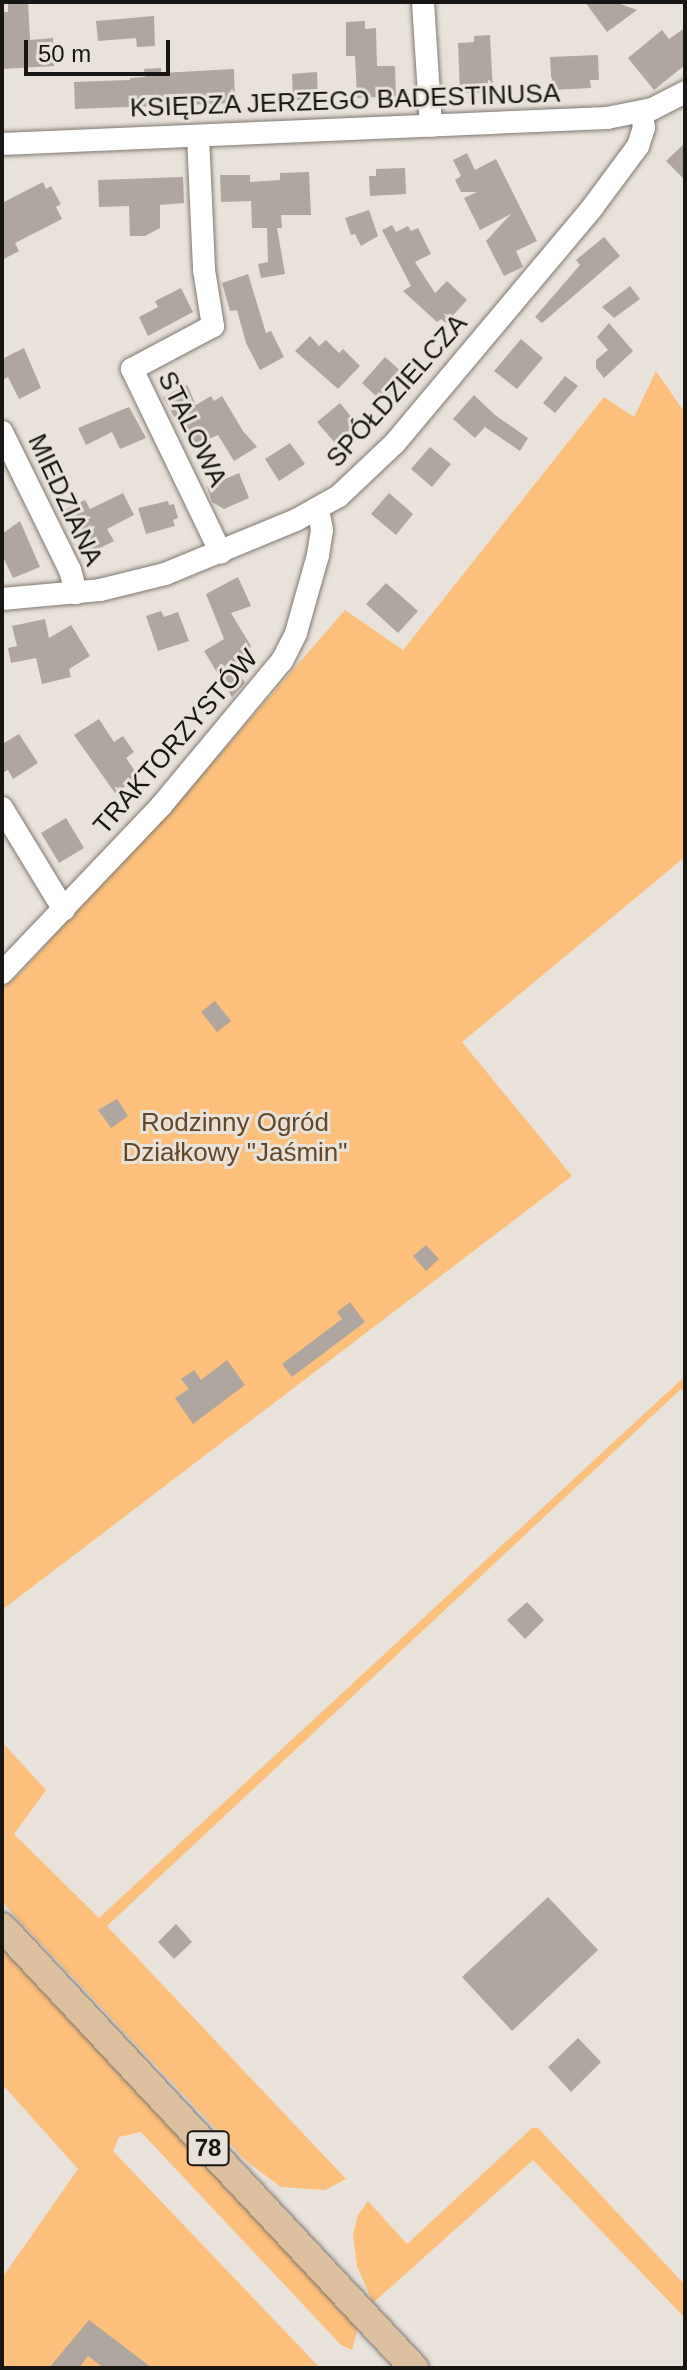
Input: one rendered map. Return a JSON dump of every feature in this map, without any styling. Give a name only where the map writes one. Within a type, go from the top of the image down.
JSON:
[{"type":"main road","name":"78","points":[[2,1927],[414,2368]]},
{"type":"street","points":[[423,2],[431,126]]},
{"type":"street","name":"KSIĘDZA JERZEGO BADESTINUSA","points":[[2,144],[607,118],[642,113],[685,92]]},
{"type":"street","name":"SPÓŁDZIELCZA","points":[[2,599],[76,593],[144,580],[221,553],[318,510],[358,480],[395,443],[592,208],[638,146],[644,128],[642,113]]},
{"type":"street","name":"STALOWA","points":[[198,136],[204,270],[213,326],[132,369],[221,553]]},
{"type":"street","name":"MIEDZIANA","points":[[2,432],[70,570],[76,593]]},
{"type":"street","name":"TRAKTORZYSTÓW","points":[[2,973],[161,806],[282,661],[296,633],[321,542],[318,510]]},
{"type":"street","points":[[2,808],[64,910]]},
{"type":"green space","name":"Rodzinny Ogród Działkowy \"Jaśmin\"","points":[[656,371],[685,413],[685,857],[462,1042],[572,1176],[2,1610],[2,987],[18,975],[213,762],[345,610],[403,650],[604,397],[634,417]]},
{"type":"green space","points":[[685,1376],[685,1392],[681,1389],[107,1926],[346,2179],[325,2190],[281,2187],[246,2161],[2,1902],[2,1742],[46,1790],[14,1834],[99,1918]]},
{"type":"green space","points":[[2,1944],[358,2328],[352,2350],[341,2345],[141,2132],[119,2137],[113,2151],[320,2368],[2,2368],[2,2278],[78,2169],[2,2084]]},
{"type":"green space","points":[[532,2128],[538,2128],[685,2285],[685,2318],[533,2160],[373,2303],[357,2266],[353,2234],[358,2215],[368,2201],[407,2244]]},
{"type":"building","points":[[8,2],[28,2],[30,40],[53,38],[54,66],[2,69],[2,12],[8,12]]},
{"type":"building","points":[[585,2],[615,2],[637,10],[607,32]]},
{"type":"building","points":[[154,16],[155,46],[137,47],[136,38],[98,41],[96,21]]},
{"type":"building","points":[[365,21],[365,29],[376,28],[377,66],[395,66],[396,96],[357,98],[355,56],[346,56],[346,22]]},
{"type":"building","points":[[685,28],[685,65],[654,90],[628,58],[662,30],[669,39]]},
{"type":"building","points":[[490,35],[493,92],[460,93],[458,43],[474,42],[474,36]]},
{"type":"building","points":[[598,55],[599,80],[590,80],[591,88],[552,90],[550,57]]},
{"type":"building","points":[[161,68],[161,73],[234,69],[235,103],[75,109],[74,82],[130,80],[145,77],[144,69]]},
{"type":"building","points":[[317,72],[318,99],[293,100],[292,74]]},
{"type":"building","points":[[685,143],[685,180],[666,161]]},
{"type":"building","points":[[467,153],[475,170],[496,159],[537,241],[516,251],[523,267],[504,276],[486,241],[511,214],[480,230],[464,198],[477,192],[461,192],[455,180],[461,176],[453,160]]},
{"type":"building","points":[[405,168],[406,194],[370,196],[369,176],[376,176],[376,169]]},
{"type":"building","points":[[309,172],[311,215],[281,215],[282,228],[277,228],[285,274],[261,278],[258,264],[268,262],[267,228],[252,228],[251,201],[221,202],[220,175],[250,175],[250,182],[280,180],[280,173]]},
{"type":"building","points":[[183,177],[184,203],[160,205],[160,228],[145,236],[130,236],[129,206],[99,207],[98,180]]},
{"type":"building","points":[[43,182],[46,189],[51,186],[61,204],[56,207],[62,219],[15,243],[19,251],[2,260],[2,203]]},
{"type":"building","points":[[369,210],[378,236],[361,246],[355,234],[351,235],[345,218]]},
{"type":"building","points":[[392,225],[396,232],[408,226],[411,231],[418,228],[431,254],[415,262],[435,293],[447,281],[467,300],[446,323],[441,319],[437,322],[403,291],[411,286],[382,230]]},
{"type":"building","points":[[604,237],[620,256],[542,323],[535,317],[580,265],[576,260]]},
{"type":"building","points":[[248,274],[266,333],[271,331],[284,357],[260,370],[246,343],[237,310],[230,311],[222,283]]},
{"type":"building","points":[[630,286],[640,299],[614,318],[602,307]]},
{"type":"building","points":[[181,288],[193,312],[148,336],[139,317],[158,307],[155,301]]},
{"type":"building","points":[[609,323],[633,351],[604,378],[596,368],[596,360],[608,350],[597,337]]},
{"type":"building","points":[[310,336],[319,346],[326,340],[339,353],[343,349],[360,366],[338,389],[295,351]]},
{"type":"building","points":[[521,339],[543,358],[517,389],[494,371]]},
{"type":"building","points":[[24,348],[41,388],[19,399],[8,377],[2,380],[2,359]]},
{"type":"building","points":[[385,357],[405,375],[385,398],[379,392],[376,396],[362,383]]},
{"type":"building","points":[[565,376],[578,386],[555,413],[543,403]]},
{"type":"building","points":[[187,385],[196,405],[211,396],[214,401],[222,396],[243,431],[257,447],[234,461],[218,435],[191,447],[163,397]]},
{"type":"building","points":[[474,395],[495,415],[528,438],[520,451],[485,427],[475,438],[453,419]]},
{"type":"building","points":[[340,403],[357,424],[335,443],[317,422]]},
{"type":"building","points":[[129,407],[146,438],[120,449],[112,432],[86,445],[78,428]]},
{"type":"building","points":[[290,443],[305,464],[279,481],[265,459]]},
{"type":"building","points":[[430,447],[451,464],[432,487],[411,469]]},
{"type":"building","points":[[239,473],[249,498],[224,509],[212,502],[207,487]]},
{"type":"building","points":[[123,493],[134,515],[107,529],[114,541],[92,552],[84,538],[79,541],[63,511],[85,500],[90,509]]},
{"type":"building","points":[[389,493],[413,514],[396,535],[371,514]]},
{"type":"building","points":[[168,501],[169,505],[174,504],[178,518],[173,520],[175,526],[146,534],[138,508]]},
{"type":"building","points":[[20,521],[40,567],[13,578],[2,555],[2,534]]},
{"type":"building","points":[[238,577],[251,606],[231,613],[251,646],[246,655],[233,663],[245,683],[232,697],[204,651],[224,639],[206,594]]},
{"type":"building","points":[[386,583],[418,611],[398,633],[366,604]]},
{"type":"building","points":[[161,611],[164,617],[178,612],[189,641],[158,651],[146,616]]},
{"type":"building","points":[[45,619],[49,638],[71,625],[90,656],[69,669],[71,677],[42,684],[36,658],[11,663],[8,648],[17,646],[12,626]]},
{"type":"building","points":[[99,719],[114,742],[123,736],[134,752],[126,758],[139,777],[115,793],[74,735]]},
{"type":"building","points":[[19,734],[38,763],[13,779],[8,770],[2,773],[2,744]]},
{"type":"building","points":[[66,818],[84,848],[59,863],[41,833]]},
{"type":"building","points":[[215,1001],[231,1021],[217,1032],[201,1012]]},
{"type":"building","points":[[117,1099],[128,1116],[111,1128],[98,1110]]},
{"type":"building","points":[[426,1245],[439,1259],[426,1271],[413,1256]]},
{"type":"building","points":[[350,1302],[365,1322],[292,1377],[282,1364],[342,1319],[337,1312]]},
{"type":"building","points":[[227,1360],[245,1385],[193,1424],[175,1398],[189,1389],[181,1379],[194,1370],[201,1380]]},
{"type":"building","points":[[527,1602],[544,1620],[525,1639],[507,1620]]},
{"type":"building","points":[[548,1897],[598,1950],[512,2031],[462,1977]]},
{"type":"building","points":[[176,1924],[192,1942],[174,1959],[158,1942]]},
{"type":"building","points":[[578,2038],[601,2062],[571,2092],[548,2067]]},
{"type":"building","points":[[89,2320],[152,2368],[104,2368],[88,2356],[79,2368],[49,2368]]}]
